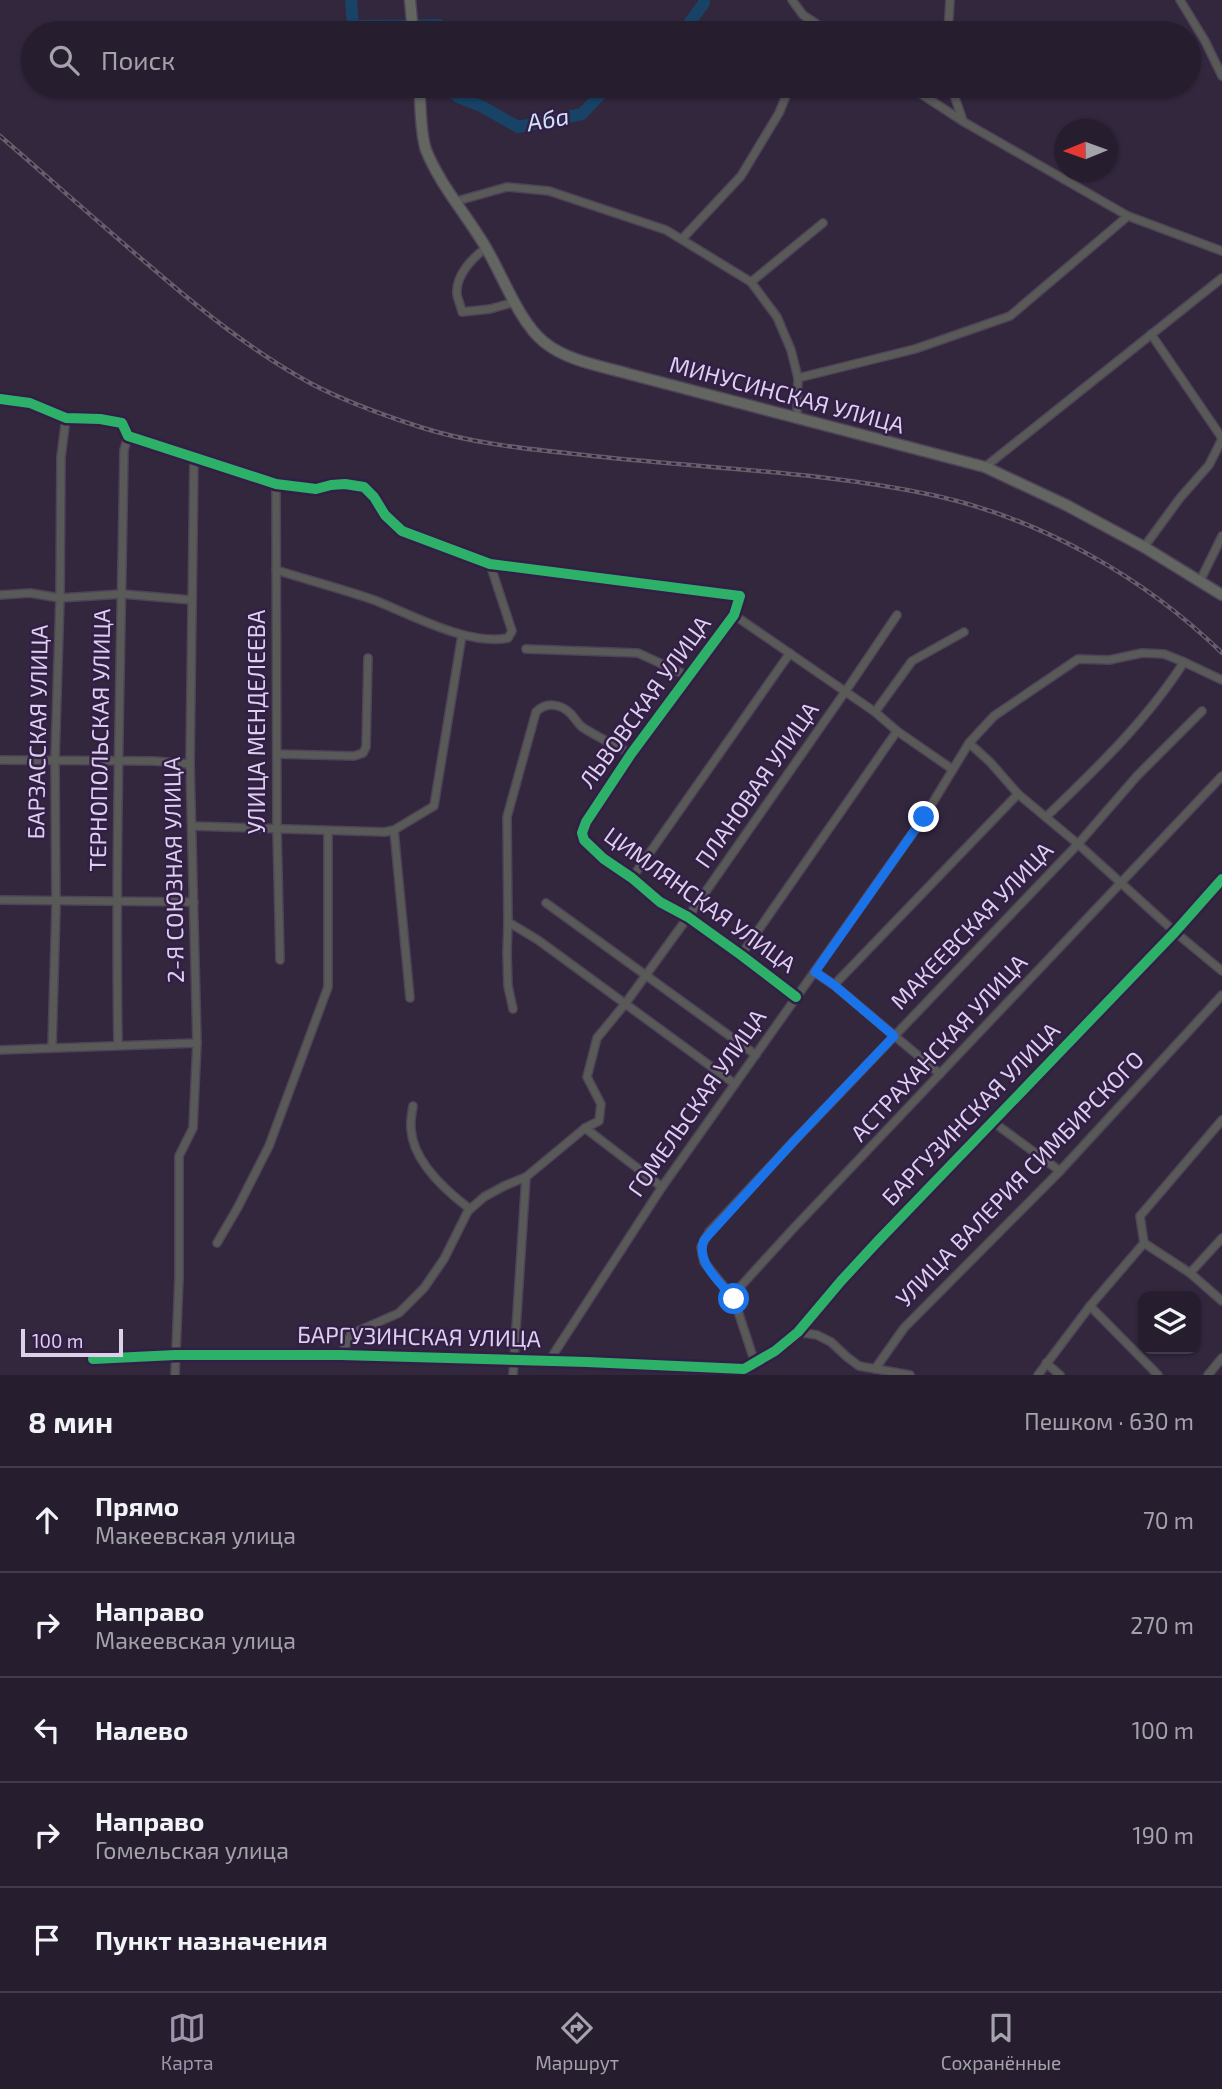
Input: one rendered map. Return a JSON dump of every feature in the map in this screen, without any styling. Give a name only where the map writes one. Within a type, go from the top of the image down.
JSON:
[{"type":"main road","points":[[410,0],[412,21]]},
{"type":"main road","name":"МИНУСИНСКАЯ УЛИЦА","points":[[420,98],[425,147],[438,175],[486,248],[528,326],[543,342],[558,351],[618,370],[985,467],[1066,505],[1144,547],[1222,595]]},
{"type":"street","points":[[792,0],[803,15],[811,21]]},
{"type":"street","points":[[949,21],[950,0]]},
{"type":"street","points":[[1180,0],[1193,21]]},
{"type":"street","points":[[1201,34],[1222,76]]},
{"type":"street","points":[[682,239],[741,176],[785,98]]},
{"type":"street","points":[[927,98],[964,122],[1128,216],[1222,251]]},
{"type":"street","points":[[955,98],[964,122]]},
{"type":"street","points":[[457,201],[507,187],[549,191],[656,225],[751,282],[777,317],[791,350],[798,378],[797,417]]},
{"type":"street","points":[[798,378],[915,349],[1010,316],[1128,216]]},
{"type":"street","points":[[751,282],[823,223]]},
{"type":"street","points":[[486,248],[473,257],[461,277],[457,293],[462,312],[490,309],[515,302]]},
{"type":"street","points":[[985,467],[1222,278]]},
{"type":"street","points":[[1144,547],[1180,498],[1209,465],[1222,438],[1151,334]]},
{"type":"street","points":[[0,398],[30,403],[66,418],[122,423],[128,436],[276,484],[316,489],[345,484],[365,487],[385,515],[402,531],[489,564],[512,631],[508,638],[497,640],[462,635],[372,600],[276,570]]},
{"type":"street","name":"БАРЗАССКАЯ УЛИЦА","points":[[52,1047],[61,457],[66,418]]},
{"type":"street","name":"ТЕРНОПОЛЬСКАЯ УЛИЦА","points":[[118,1045],[117,760],[124,450],[128,436]]},
{"type":"street","name":"2-Я СОЮЗНАЯ УЛИЦА","points":[[175,1375],[179,1278],[179,1156],[193,1128],[197,1043],[190,764],[194,458]]},
{"type":"street","name":"УЛИЦА МЕНДЕЛЕЕВА","points":[[276,484],[280,960]]},
{"type":"street","points":[[1200,580],[1222,536]]},
{"type":"street","name":"ЛЬВОВСКАЯ УЛИЦА","points":[[489,564],[740,596],[734,615],[631,754],[586,821],[582,833]]},
{"type":"street","points":[[0,595],[30,593],[60,598],[122,594],[192,600]]},
{"type":"street","points":[[734,615],[875,712],[897,731],[952,769]]},
{"type":"street","name":"ПЛАНОВАЯ УЛИЦА","points":[[585,1128],[598,1121],[601,1104],[587,1077],[597,1038],[688,918],[897,615]]},
{"type":"street","points":[[875,712],[912,661],[964,632]]},
{"type":"street","points":[[192,826],[385,832],[394,830],[434,806],[462,635]]},
{"type":"street","points":[[526,649],[638,653],[688,676]]},
{"type":"street","points":[[632,878],[790,653]]},
{"type":"street","name":"ГОМЕЛЬСКАЯ УЛИЦА","points":[[549,1361],[662,1187],[924,817],[970,743],[993,716],[1078,659],[1109,660],[1142,653],[1164,654],[1184,662]]},
{"type":"street","points":[[277,754],[354,756],[363,753],[366,747],[368,658]]},
{"type":"street","points":[[1046,817],[1102,762],[1169,685],[1184,662],[1222,680]]},
{"type":"street","points":[[513,1009],[508,986],[507,817],[536,712],[550,704],[561,707],[570,713],[580,726],[631,754]]},
{"type":"street","name":"МАКЕЕВСКАЯ УЛИЦА","points":[[734,1299],[704,1262],[701,1247],[704,1240],[794,1141],[1078,844],[1137,776],[1202,711]]},
{"type":"street","points":[[741,955],[897,731]]},
{"type":"street","points":[[970,743],[1018,794],[1222,971]]},
{"type":"street","points":[[0,760],[117,760],[190,764]]},
{"type":"street","name":"АСТРАХАНСКАЯ УЛИЦА","points":[[734,1299],[740,1287],[791,1231],[1222,776]]},
{"type":"street","points":[[834,985],[1018,794]]},
{"type":"street","points":[[394,830],[410,998]]},
{"type":"street","points":[[217,1243],[269,1146],[328,987],[328,832]]},
{"type":"street","name":"ЦИМЛЯНСКАЯ УЛИЦА","points":[[582,833],[584,840],[604,859],[660,902],[741,955],[796,997]]},
{"type":"street","name":"БАРГУЗИНСКАЯ УЛИЦА","points":[[93,1359],[176,1355],[341,1355],[549,1361],[744,1372],[798,1332],[850,1271],[1175,932],[1222,879]]},
{"type":"street","points":[[0,900],[194,902]]},
{"type":"street","points":[[546,903],[757,1055]]},
{"type":"street","points":[[508,922],[538,940],[736,1084]]},
{"type":"street","points":[[815,972],[940,1074]]},
{"type":"street","name":"УЛИЦА ВАЛЕРИЯ СИМБИРСКОГО","points":[[875,1369],[904,1328],[1060,1171],[1222,995]]},
{"type":"street","points":[[0,1050],[197,1043]]},
{"type":"street","points":[[413,1106],[411,1132],[428,1168],[447,1191],[470,1209]]},
{"type":"street","points":[[1222,1120],[1140,1216],[1144,1243],[1190,1273],[1222,1301]]},
{"type":"street","points":[[993,1122],[1060,1171]]},
{"type":"street","points":[[341,1355],[351,1334],[400,1313],[424,1288],[444,1259],[470,1209],[484,1197],[526,1177],[585,1128],[662,1187]]},
{"type":"street","points":[[513,1375],[526,1177]]},
{"type":"street","points":[[1190,1273],[1222,1238]]},
{"type":"street","points":[[1038,1375],[1090,1306],[1144,1243]]},
{"type":"street","points":[[734,1299],[755,1363]]},
{"type":"street","points":[[1090,1306],[1158,1375]]},
{"type":"street","points":[[798,1332],[817,1335],[831,1342],[859,1366],[910,1375]]},
{"type":"street","points":[[1208,1375],[1222,1358]]},
{"type":"street","points":[[1046,1363],[1060,1375]]},
{"type":"waterway","name":"Аба","points":[[351,0],[353,21]]},
{"type":"waterway","name":"Аба","points":[[691,21],[704,0]]},
{"type":"waterway","name":"Аба","points":[[460,98],[481,106],[518,127],[582,114],[597,98]]},
{"type":"railway","points":[[0,136],[228,330],[290,372],[325,391],[420,427],[487,443],[854,481],[937,496],[977,507],[1053,536],[1090,555],[1160,600],[1222,653]]},
{"type":"cycle path","points":[[0,399],[30,403],[66,418],[122,423],[128,436],[276,484],[316,489],[345,484],[364,487],[385,515],[402,531],[490,564],[740,596],[734,615],[631,754],[586,822],[582,833],[584,840],[604,859],[660,902],[688,917],[796,997]]},
{"type":"cycle path","points":[[93,1359],[175,1355],[341,1355],[744,1369],[775,1351],[798,1332],[878,1241],[1175,932],[1222,879]]},
{"type":"route","points":[[734,1299],[704,1262],[701,1247],[704,1240],[894,1036],[815,972],[924,817]]}]
